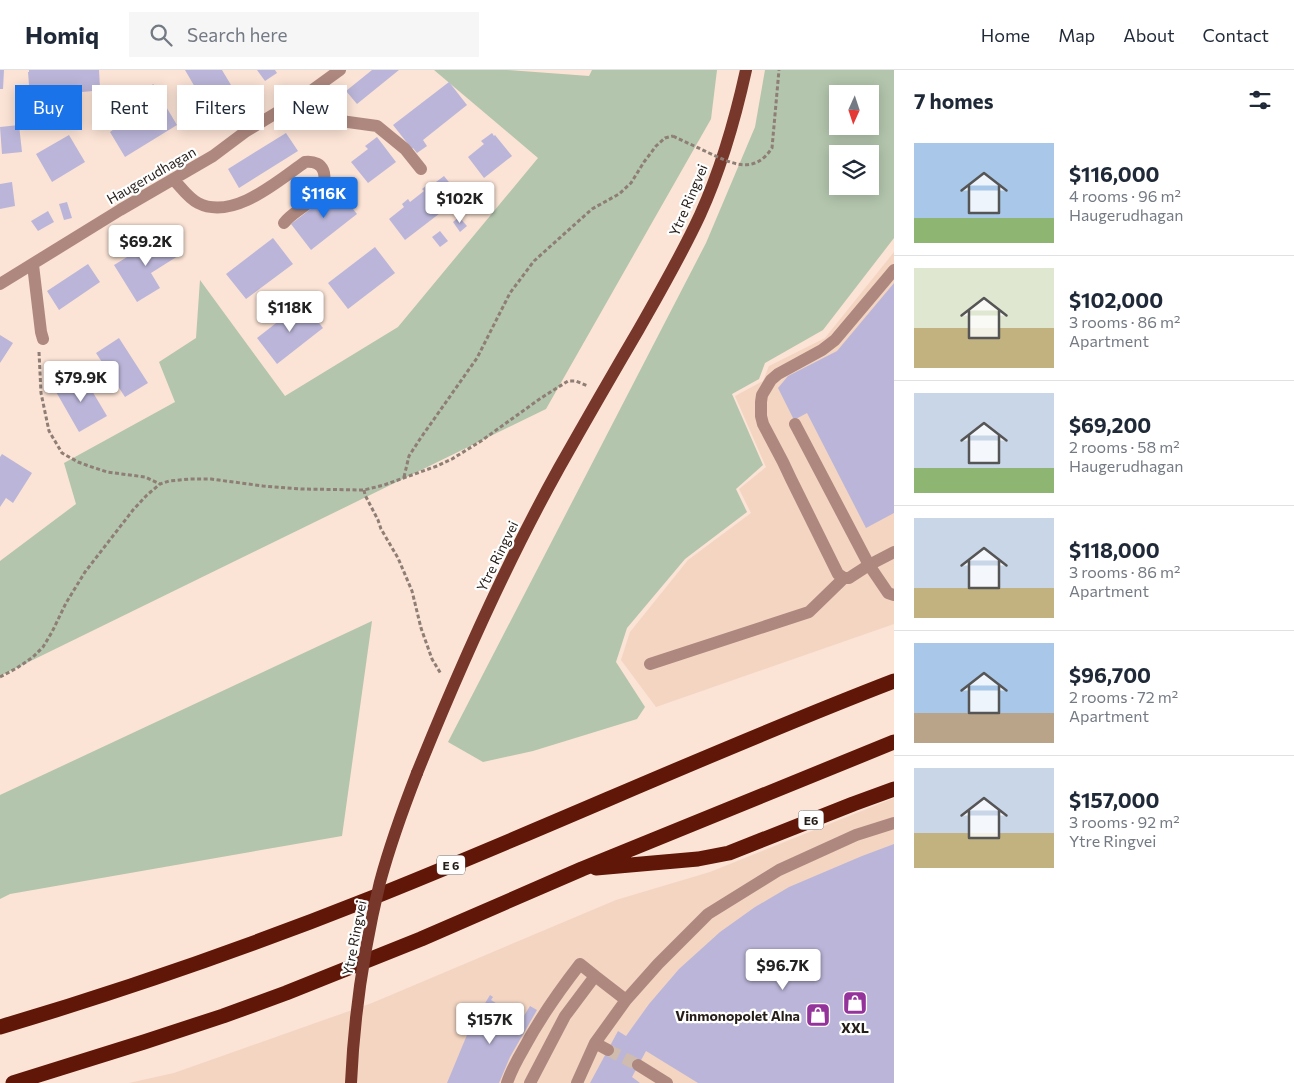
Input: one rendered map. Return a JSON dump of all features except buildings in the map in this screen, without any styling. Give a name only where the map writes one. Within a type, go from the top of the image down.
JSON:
[{"type":"highway","name":"E 6","points":[[0,1027],[117,990],[269,937],[370,898],[894,681]]},
{"type":"highway","points":[[13,1083],[223,1016],[286,993],[582,869],[894,742]]},
{"type":"highway","name":"E6","points":[[582,869],[688,860],[729,853],[894,789]]},
{"type":"main road","name":"Ytre Ringvei","points":[[351,1083],[359,989],[372,919],[391,846],[417,773],[466,655],[520,542],[567,454],[665,283],[700,214],[714,181],[734,122],[746,70]]},
{"type":"street","name":"Haugerudhagan","points":[[319,85],[340,70]]},
{"type":"street","name":"Haugerudhagan","points":[[3,279],[33,264],[213,156],[245,132],[274,114]]},
{"type":"street","points":[[347,122],[377,126],[405,148],[421,169]]},
{"type":"street","points":[[174,179],[187,195],[198,203],[212,208],[224,207],[239,204],[261,193],[305,162],[319,164],[324,171],[323,182],[319,191],[284,223]]},
{"type":"street","points":[[33,264],[40,332],[43,340]]},
{"type":"street","points":[[844,578],[838,574],[763,424],[761,416],[762,395],[766,386],[778,374],[822,350],[836,340],[894,270]]},
{"type":"street","points":[[795,424],[869,565],[888,593],[894,595]]},
{"type":"street","points":[[650,664],[808,612],[844,578],[849,578],[894,552]]},
{"type":"street","points":[[577,1083],[595,1043],[626,1000],[658,964],[708,914],[779,870],[856,835],[894,823]]},
{"type":"street","points":[[507,1083],[510,1072],[531,1034],[559,991],[580,964],[626,1000]]},
{"type":"street","points":[[530,1083],[565,1016],[595,976]]},
{"type":"street","points":[[595,1043],[608,1050]]},
{"type":"street","points":[[638,1065],[667,1083]]},
{"type":"path","points":[[404,477],[409,456],[477,358],[510,293],[534,261],[592,209],[619,194],[631,183],[644,162],[664,138],[673,136],[731,163],[750,165],[766,157],[772,148],[779,70]]},
{"type":"path","points":[[43,340],[38,357],[41,393],[49,431],[62,453],[78,462],[106,472],[145,477],[160,484]]},
{"type":"path","points":[[0,677],[18,668],[33,657],[42,647],[85,572],[133,510],[160,484],[169,481],[211,479],[263,486],[364,490],[437,466],[465,452],[541,398],[568,382],[576,381],[588,386]]},
{"type":"path","points":[[364,490],[381,529],[398,558],[412,591],[421,628],[432,659],[441,675]]},
{"type":"shaded area","points":[[894,252],[894,624],[656,707],[621,660],[630,632],[688,560],[751,513],[739,489],[766,467],[735,396],[763,381],[769,366],[825,338]]},
{"type":"shaded area","points":[[894,798],[894,1083],[129,1083],[174,1073],[372,1003],[616,900],[710,872]]},
{"type":"green space","points":[[434,70],[507,70],[589,76],[592,70],[717,70],[711,119],[546,409],[0,676],[0,561],[76,504],[64,463],[175,402],[159,362],[196,338],[200,280],[285,396],[398,327],[538,158]]},
{"type":"green space","points":[[765,70],[894,70],[894,238],[823,330],[765,363],[759,379],[732,394],[763,465],[736,489],[747,512],[685,559],[627,628],[616,662],[645,707],[637,719],[533,751],[483,762],[448,742],[706,243],[755,127]]},
{"type":"green space","points":[[372,621],[342,836],[10,894],[0,899],[0,795]]},
{"type":"tunnel","points":[[608,1050],[638,1065]]},
{"type":"place","name":"XXL","points":[[855,1003]]},
{"type":"place","name":"Vinmonopolet Alna","points":[[818,1015]]}]
